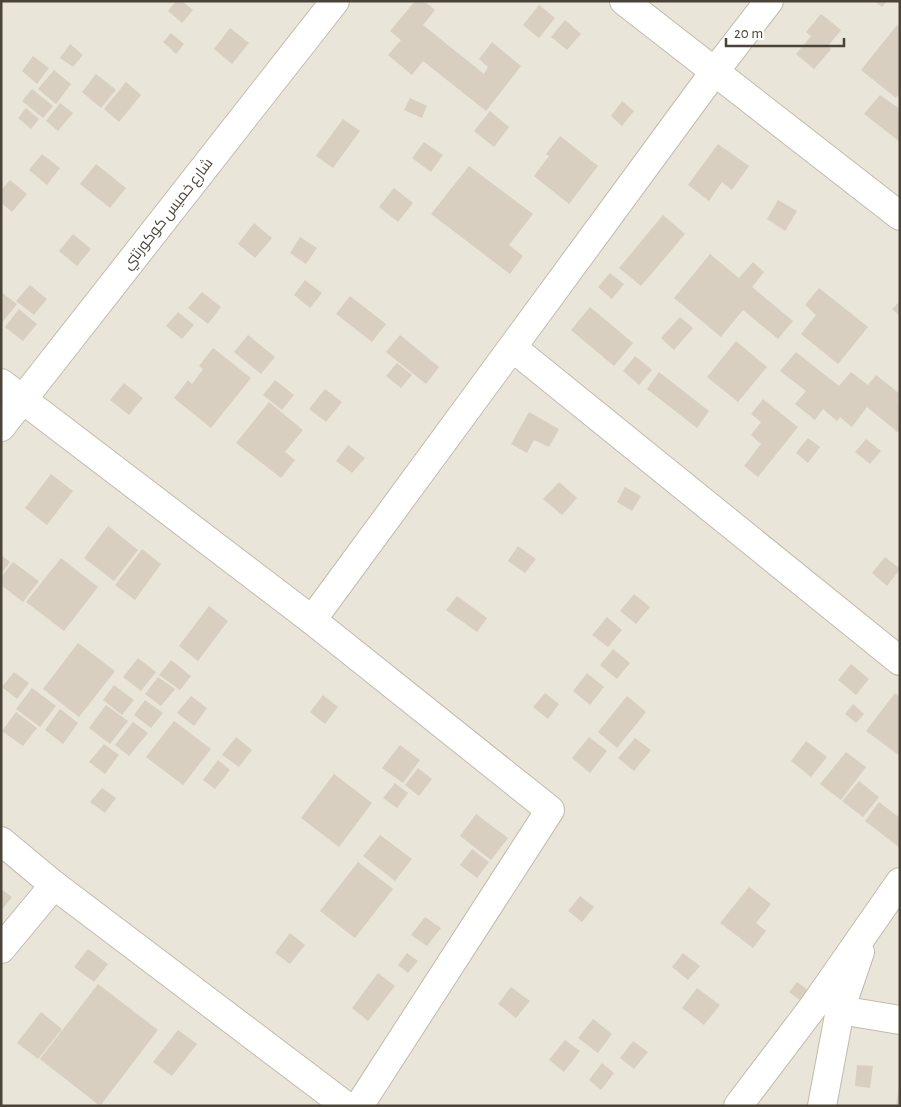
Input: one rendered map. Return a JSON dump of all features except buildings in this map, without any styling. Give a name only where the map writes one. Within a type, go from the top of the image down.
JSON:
[{"type":"street","name":"شارع خميس كوكورتني","points":[[1,427],[335,1]]},
{"type":"street","points":[[624,1],[900,216]]},
{"type":"street","points":[[312,620],[768,1]]},
{"type":"street","points":[[513,348],[900,662]]},
{"type":"street","points":[[1,383],[312,620],[550,810],[359,1106]]},
{"type":"street","points":[[1,841],[54,885],[346,1106]]},
{"type":"street","points":[[738,1106],[813,1007],[900,882]]},
{"type":"street","points":[[1,949],[54,885]]},
{"type":"street","points":[[822,1106],[840,1010],[872,920]]},
{"type":"street","points":[[840,1010],[900,1020]]},
{"type":"shaded area","points":[[1,1],[900,1],[900,1106],[1,1106]]}]
